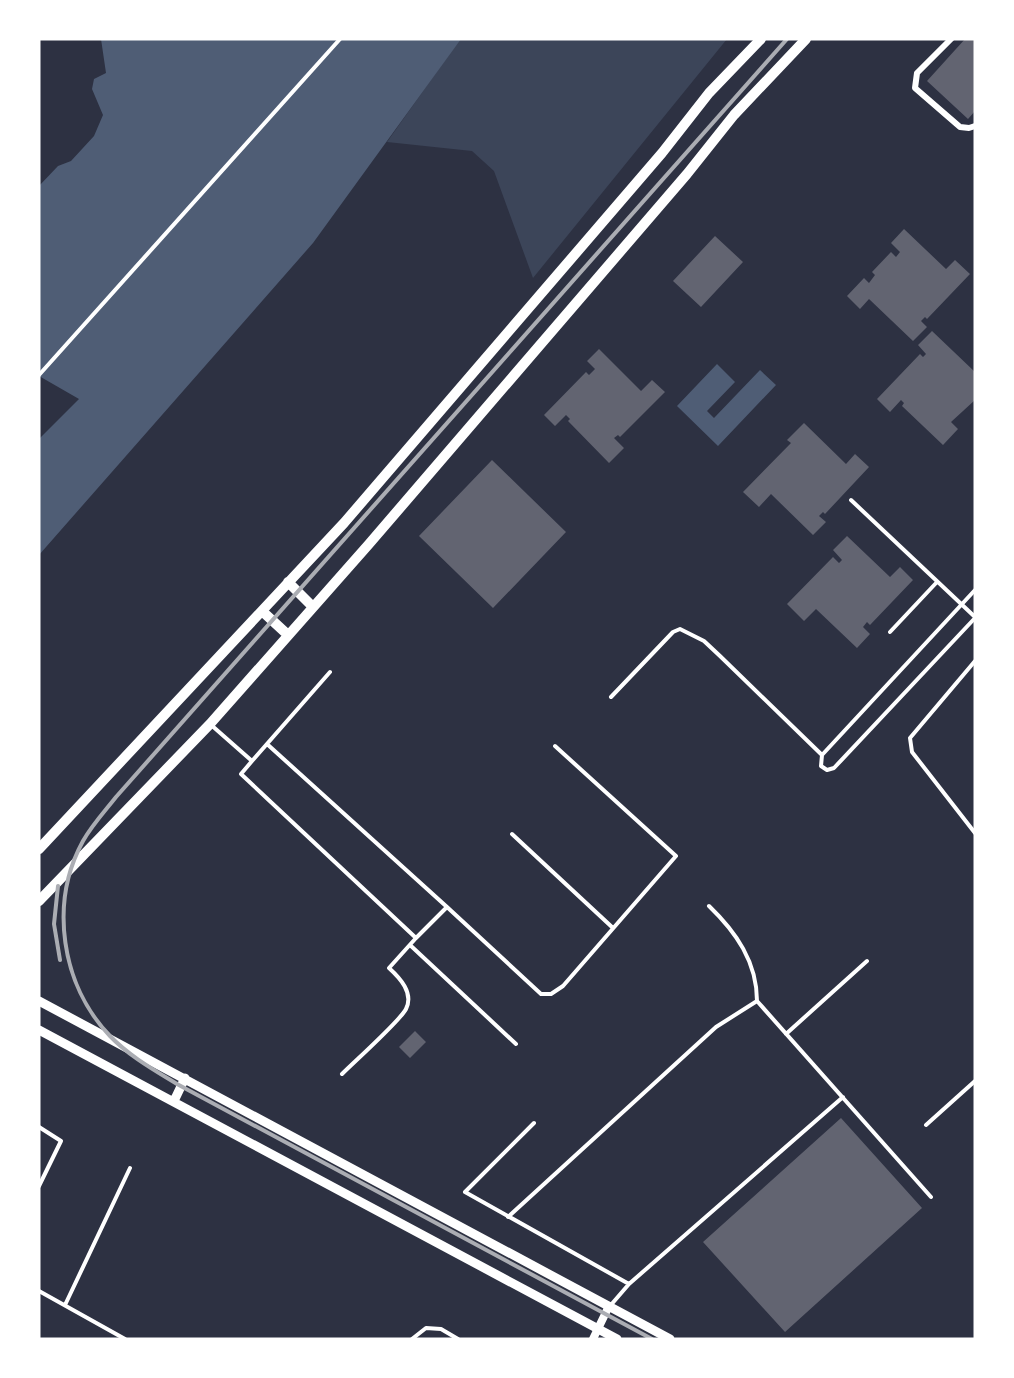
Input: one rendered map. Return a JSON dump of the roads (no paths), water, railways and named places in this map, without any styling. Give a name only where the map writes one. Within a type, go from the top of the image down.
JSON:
[{"type":"main road","points":[[39,849],[262,611],[406,450],[662,153],[709,93],[761,39]]},
{"type":"main road","points":[[41,894],[210,724],[687,174],[734,115],[806,39]]},
{"type":"main road","points":[[288,582],[313,607]]},
{"type":"main road","points":[[262,611],[288,635]]},
{"type":"main road","points":[[39,1001],[670,1339]]},
{"type":"main road","points":[[39,1030],[616,1339]]},
{"type":"main road","points":[[174,1101],[185,1078]]},
{"type":"street","points":[[951,39],[917,73],[915,88],[960,127],[975,126]]},
{"type":"street","points":[[593,1339],[609,1306]]},
{"type":"lane","points":[[39,375],[340,39]]},
{"type":"lane","points":[[851,500],[938,582],[962,605],[975,618],[834,768],[827,770],[821,766],[822,755],[962,605],[975,590]]},
{"type":"lane","points":[[890,632],[938,582]]},
{"type":"lane","points":[[612,697],[673,632],[680,629],[704,641],[822,755]]},
{"type":"lane","points":[[975,661],[910,738],[912,752],[975,833]]},
{"type":"lane","points":[[330,672],[241,774],[416,938]]},
{"type":"lane","points":[[210,724],[252,761]]},
{"type":"lane","points":[[267,744],[541,994],[550,994],[563,986],[676,856],[555,746]]},
{"type":"lane","points":[[512,834],[613,928]]},
{"type":"lane","points":[[709,906],[732,928],[750,960],[757,982],[757,1001],[931,1197]]},
{"type":"lane","points":[[342,1074],[406,1009],[408,994],[400,978],[389,969],[447,907]]},
{"type":"lane","points":[[410,945],[516,1044]]},
{"type":"lane","points":[[786,1034],[867,961]]},
{"type":"lane","points":[[508,1217],[716,1028],[757,1001]]},
{"type":"lane","points":[[926,1125],[975,1081]]},
{"type":"lane","points":[[609,1306],[629,1284],[843,1097]]},
{"type":"lane","points":[[534,1123],[465,1192],[629,1284]]},
{"type":"lane","points":[[39,1127],[61,1141],[39,1186]]},
{"type":"lane","points":[[65,1305],[130,1168]]},
{"type":"lane","points":[[39,1291],[125,1339]]},
{"type":"lane","points":[[412,1339],[426,1328],[441,1329],[458,1339]]},
{"type":"railway","points":[[652,1339],[177,1084],[133,1056],[117,1043],[93,1016],[80,993],[65,943],[66,890],[72,865],[83,841],[116,797],[787,39]]},
{"type":"railway","points":[[58,886],[54,924],[60,960]]}]
